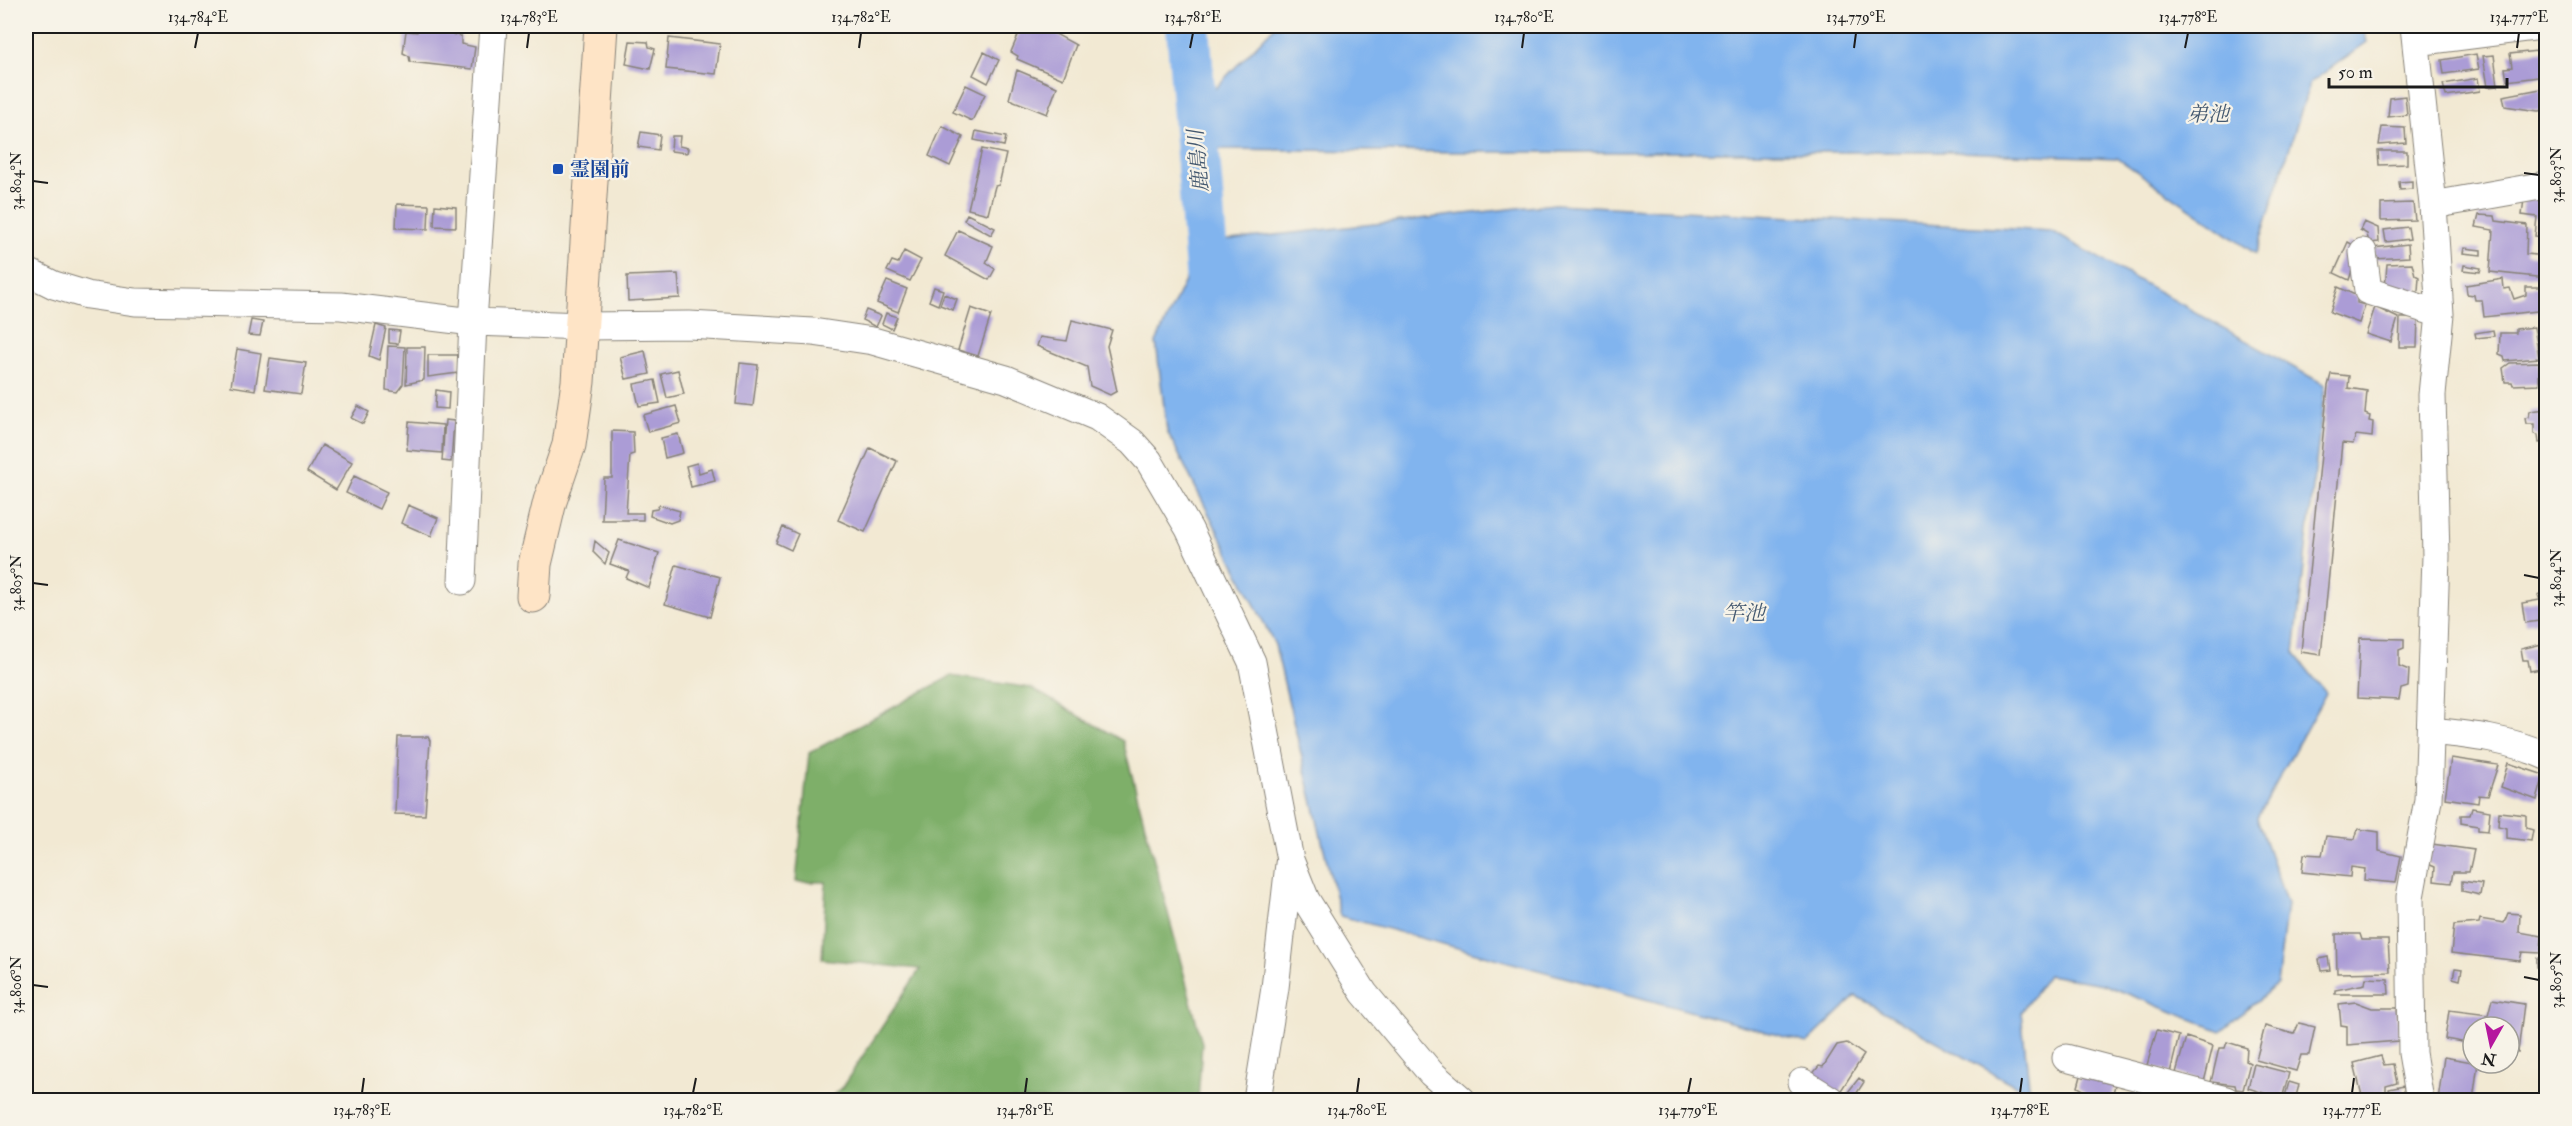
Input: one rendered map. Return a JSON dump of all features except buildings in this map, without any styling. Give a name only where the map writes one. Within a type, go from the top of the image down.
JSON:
[{"type":"street","points":[[462,581],[473,322],[493,26]]},
{"type":"street","points":[[533,596],[535,564],[550,501],[569,444],[583,326],[601,26]]},
{"type":"street","points":[[2420,1101],[2412,1053],[2410,897],[2428,800],[2436,556],[2432,395],[2440,314],[2433,205],[2415,34],[2541,26]]},
{"type":"street","points":[[2433,205],[2547,184]]},
{"type":"street","points":[[2363,252],[2368,291],[2440,314]]},
{"type":"street","points":[[26,271],[54,285],[87,295],[135,302],[341,306],[473,322],[583,326],[689,325],[813,332],[873,341],[1006,379],[1097,417],[1132,442],[1149,461],[1189,529],[1252,662],[1290,860],[1306,900],[1364,993],[1431,1073],[1462,1101]]},
{"type":"street","points":[[2431,731],[2476,735],[2519,744],[2547,756]]},
{"type":"street","points":[[1257,1101],[1275,988],[1290,860]]},
{"type":"street","points":[[2066,1058],[2142,1090],[2226,1101]]},
{"type":"street","points":[[1802,1082],[1831,1101]]},
{"type":"green space","points":[[951,676],[1031,688],[1123,741],[1202,1043],[1198,1100],[827,1100],[841,1089],[920,969],[822,959],[826,882],[796,882],[809,753]]},
{"type":"water","name":"弟池","points":[[1275,26],[2363,26],[2367,42],[2310,83],[2256,254],[2117,158],[1957,152],[1463,152],[1221,149],[1205,145],[1201,103]]},
{"type":"water","name":"竿池","points":[[1555,204],[2051,231],[2325,385],[2294,653],[2326,693],[2257,818],[2287,904],[2277,984],[2221,1031],[2103,984],[2048,975],[2021,1012],[2030,1094],[1856,996],[1807,1043],[1340,916],[1275,645],[1167,431],[1156,342],[1203,243]]},
{"type":"waterway","name":"鹿島川","points":[[1188,26],[1209,296]]},
{"type":"place","name":"霊園前","points":[[558,169]]}]
